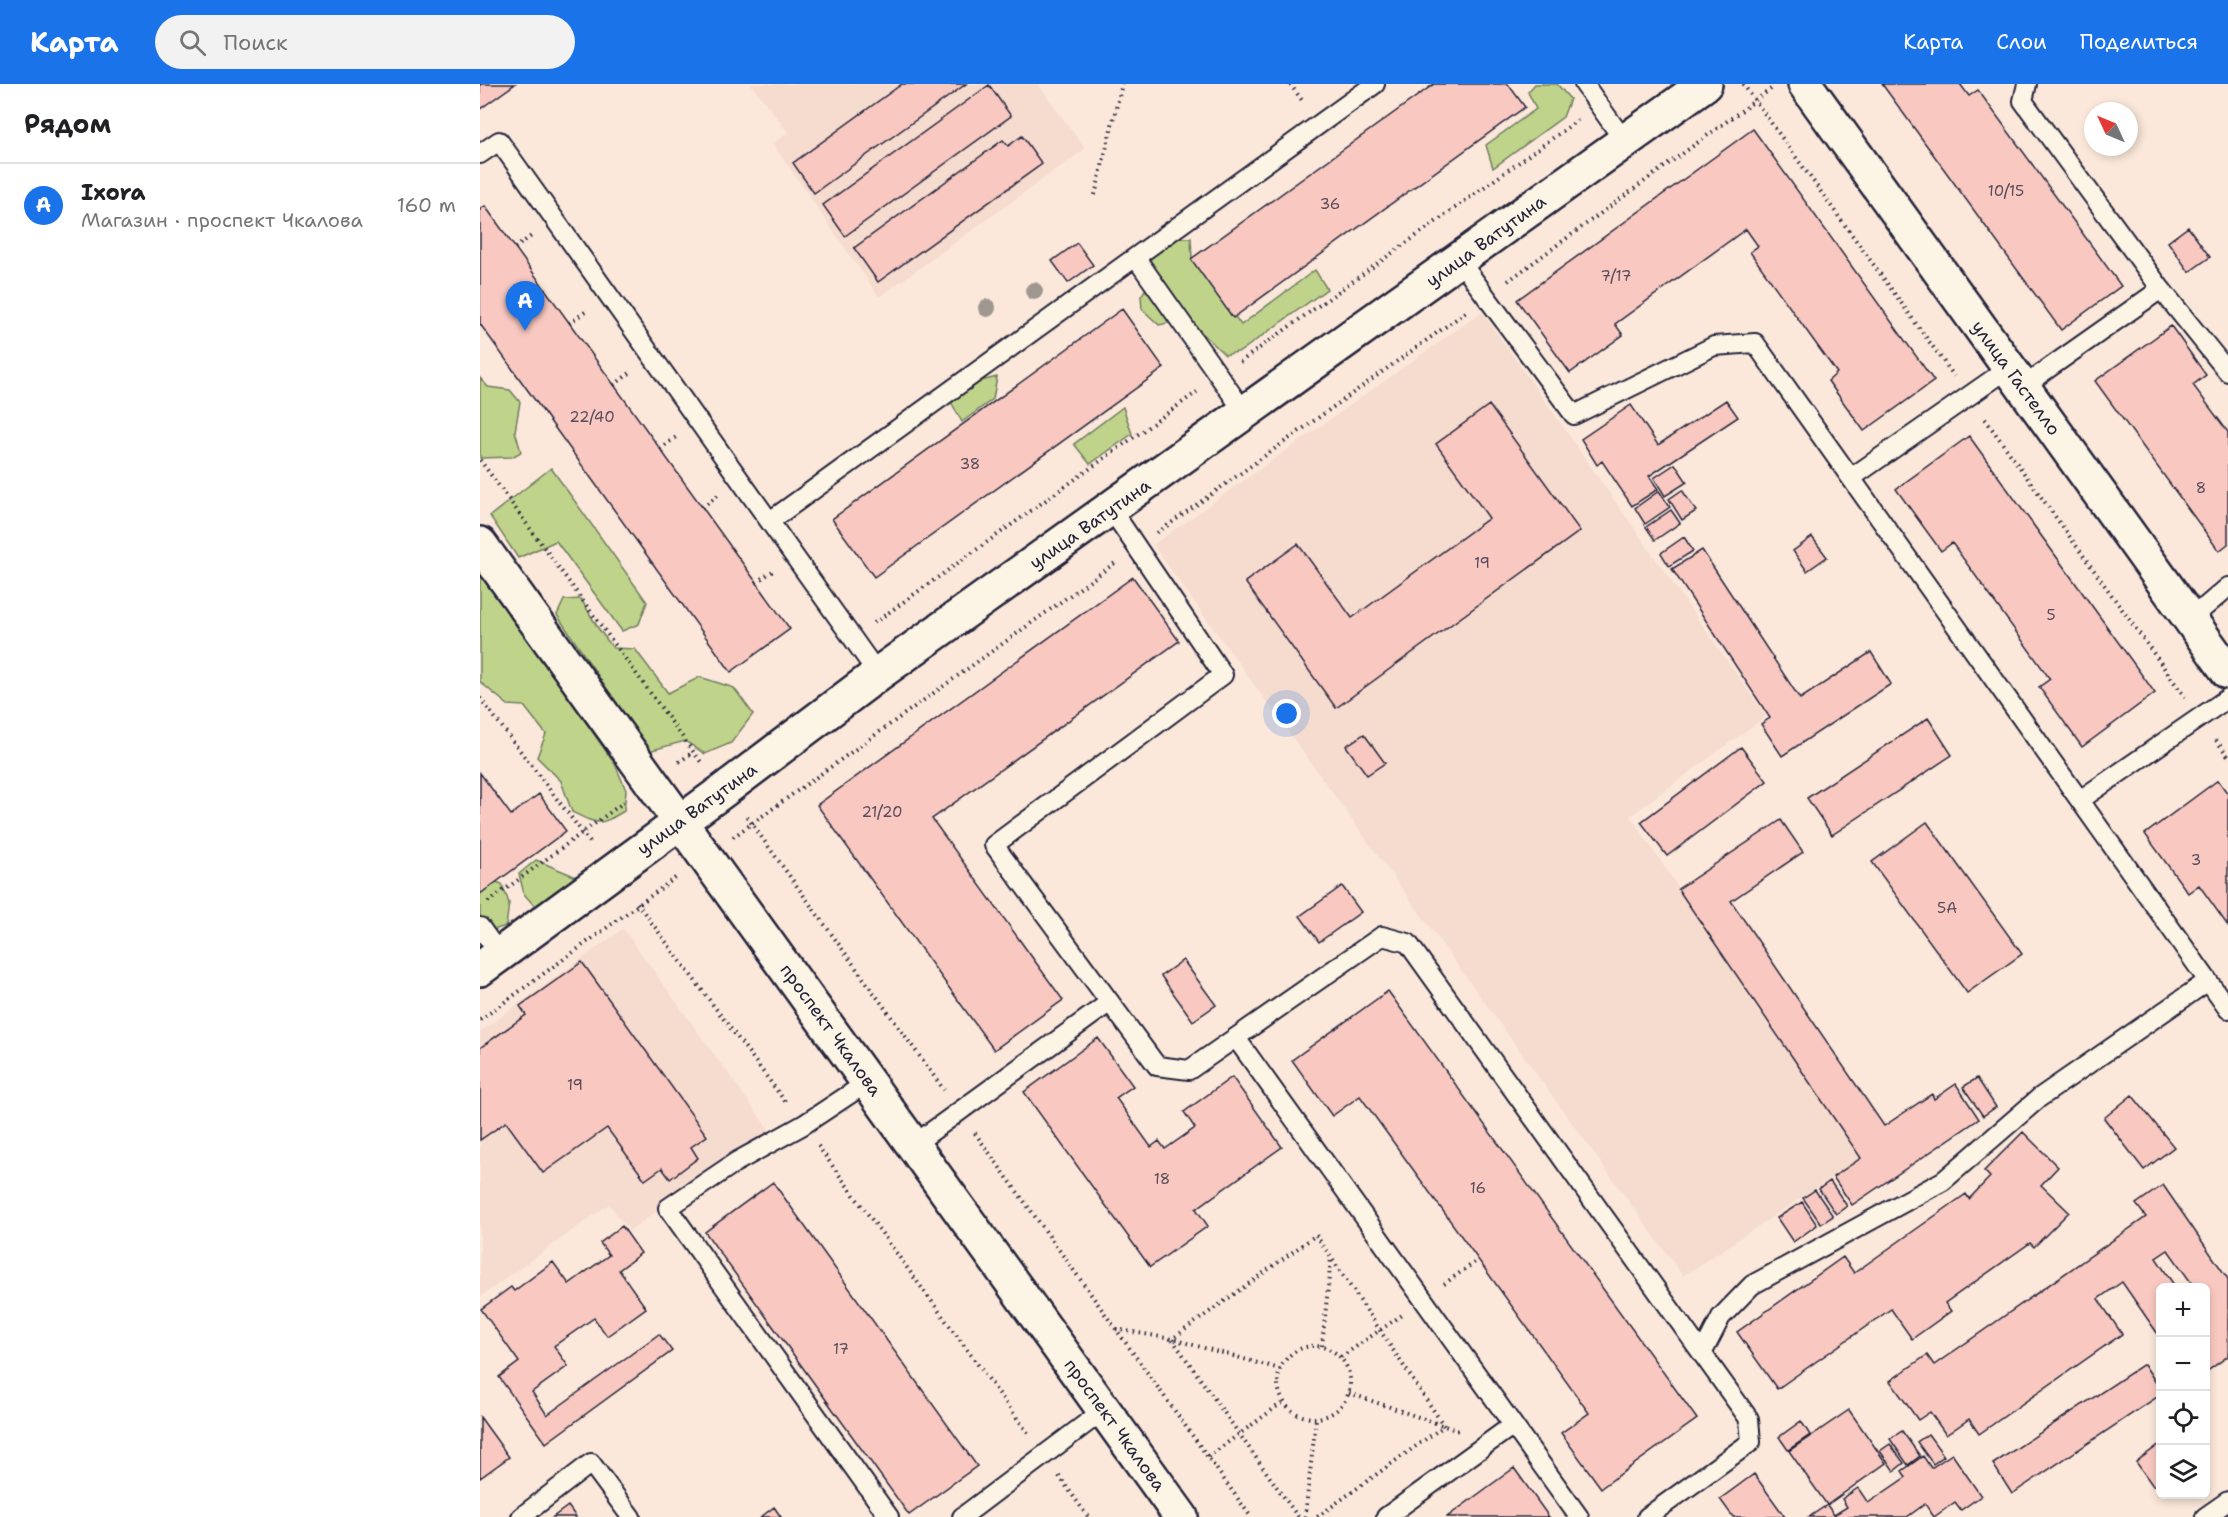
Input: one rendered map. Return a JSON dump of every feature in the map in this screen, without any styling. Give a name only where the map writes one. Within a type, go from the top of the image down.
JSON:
[{"type":"street","name":"улица Ватутина","points":[[490,962],[878,674],[1705,84]]},
{"type":"street","name":"улица Гастелло","points":[[1804,84],[2228,672]]},
{"type":"street","name":"проспект Чкалова","points":[[480,544],[1181,1517]]},
{"type":"lane","points":[[770,521],[1374,84]]},
{"type":"lane","points":[[1584,84],[1625,142]]},
{"type":"lane","points":[[2027,84],[2023,101],[2161,289],[2228,372]]},
{"type":"lane","points":[[480,154],[499,141],[878,674]]},
{"type":"lane","points":[[1136,258],[1245,413]]},
{"type":"lane","points":[[1459,260],[1574,415],[1714,346],[1755,343],[2228,1009]]},
{"type":"lane","points":[[1851,478],[1969,397],[2016,378],[2039,375],[2161,289]]},
{"type":"lane","points":[[1111,509],[1223,675],[994,845],[1157,1066],[1189,1070],[1382,936],[1408,943],[1749,1419],[1751,1442],[1647,1517]]},
{"type":"lane","points":[[2188,616],[2206,606],[2228,586]]},
{"type":"lane","points":[[2080,800],[2228,698]]},
{"type":"lane","points":[[480,927],[490,962]]},
{"type":"lane","points":[[1702,1354],[1721,1317],[1752,1285],[1943,1181],[2039,1098],[2208,981]]},
{"type":"lane","points":[[913,1145],[1110,1002]]},
{"type":"lane","points":[[1236,1038],[1579,1517]]},
{"type":"lane","points":[[868,1082],[803,1125],[736,1161],[668,1208],[889,1517]]},
{"type":"lane","points":[[962,1517],[1104,1410]]},
{"type":"lane","points":[[1386,1517],[1513,1425]]},
{"type":"lane","points":[[521,1517],[591,1463],[631,1517]]},
{"type":"lane","points":[[2205,1517],[2228,1501]]},
{"type":"path","points":[[1095,195],[1122,84]]},
{"type":"path","points":[[1743,84],[2228,756]]},
{"type":"path","points":[[480,1020],[1486,298],[1778,84]]},
{"type":"path","points":[[480,460],[693,752],[752,823],[1251,1517]]},
{"type":"path","points":[[480,908],[693,752]]},
{"type":"path","points":[[1173,1339],[1316,1235],[1444,1426]]},
{"type":"path","points":[[1322,1346],[1332,1258]]},
{"type":"path","points":[[1116,1329],[1173,1339],[1280,1368]]},
{"type":"path","points":[[1173,1339],[1298,1517]]},
{"type":"path","points":[[1305,1346],[1322,1346],[1341,1357],[1349,1374],[1349,1393],[1342,1406],[1330,1415],[1316,1419],[1297,1414],[1282,1402],[1277,1386],[1280,1368],[1290,1355],[1305,1346]]},
{"type":"path","points":[[1349,1393],[1489,1442]]},
{"type":"path","points":[[1208,1456],[1282,1402]]},
{"type":"path","points":[[1305,1517],[1316,1419]]},
{"type":"path","points":[[1317,1517],[1444,1426]]},
{"type":"shaded area","points":[[751,84],[1038,84],[1085,149],[879,297],[773,144],[788,132]]},
{"type":"shaded area","points":[[1482,312],[1766,716],[1630,816],[1861,1158],[1683,1276],[1153,545]]},
{"type":"shaded area","points":[[623,929],[769,1130],[629,1231],[609,1204],[480,1297],[480,1032]]},
{"type":"green space","points":[[1535,84],[1557,84],[1570,99],[1563,117],[1493,168],[1486,145],[1536,109],[1528,92]]},
{"type":"green space","points":[[1150,237],[1191,238],[1192,258],[1241,325],[1315,270],[1327,289],[1241,351],[1225,355],[1188,319],[1159,325],[1142,309],[1141,296],[1154,277],[1139,271]]},
{"type":"green space","points":[[997,377],[993,399],[962,422],[950,400],[969,384]]},
{"type":"green space","points":[[480,378],[488,387],[510,390],[520,402],[515,431],[521,452],[512,457],[480,458]]},
{"type":"green space","points":[[1123,407],[1132,434],[1090,464],[1074,444]]},
{"type":"green space","points":[[551,468],[647,602],[639,624],[622,631],[556,541],[518,558],[490,516]]},
{"type":"green space","points":[[480,571],[615,764],[626,790],[624,811],[616,816],[599,822],[572,812],[561,781],[537,757],[546,734],[524,706],[508,705],[480,682]]},
{"type":"green space","points":[[581,599],[613,648],[635,649],[668,693],[700,677],[734,688],[753,714],[731,743],[705,754],[685,741],[649,751],[557,615],[564,600]]},
{"type":"green space","points":[[536,860],[574,876],[571,890],[538,910],[524,894],[519,874]]},
{"type":"green space","points":[[480,876],[502,884],[509,903],[506,926],[490,931],[480,926]]},
{"type":"building","points":[[480,84],[515,84],[480,109]]},
{"type":"building","points":[[902,84],[966,84],[814,193],[793,163]]},
{"type":"building","points":[[1434,84],[1508,84],[1525,107],[1233,318],[1191,259]]},
{"type":"building","points":[[1882,84],[1960,84],[1969,96],[1978,90],[2121,286],[2061,330]]},
{"type":"building","points":[[989,85],[1011,116],[845,236],[823,205]]},
{"type":"building","points":[[1753,129],[1934,381],[1864,431],[1828,381],[1837,373],[1750,252],[1758,246],[1746,229],[1615,324],[1623,335],[1570,373],[1517,300]]},
{"type":"building","points":[[1022,136],[1042,164],[878,282],[854,248],[1003,140],[1008,146]]},
{"type":"building","points":[[485,206],[790,629],[731,672],[480,324],[480,209]]},
{"type":"building","points":[[2188,227],[2210,257],[2189,272],[2168,242]]},
{"type":"building","points":[[1077,243],[1093,265],[1068,283],[1052,261]]},
{"type":"building","points":[[1122,309],[1164,368],[874,577],[832,519]]},
{"type":"building","points":[[2171,326],[2206,375],[2193,385],[2228,432],[2228,544],[2219,551],[2095,381]]},
{"type":"building","points":[[1726,400],[1738,417],[1649,476],[1658,489],[1632,506],[1602,461],[1597,465],[1581,439],[1631,405],[1658,445]]},
{"type":"building","points":[[1489,405],[1580,531],[1336,708],[1245,582],[1298,544],[1352,618],[1489,518],[1436,444]]},
{"type":"building","points":[[1969,436],[2155,693],[2082,747],[2039,687],[2050,679],[1952,543],[1941,551],[1896,489]]},
{"type":"building","points":[[1675,464],[1687,482],[1665,496],[1654,478]]},
{"type":"building","points":[[1682,490],[1696,511],[1682,520],[1669,499]]},
{"type":"building","points":[[1659,491],[1670,507],[1645,524],[1635,508]]},
{"type":"building","points":[[1671,510],[1680,523],[1655,540],[1646,527]]},
{"type":"building","points":[[1684,537],[1693,551],[1669,566],[1661,553]]},
{"type":"building","points":[[1812,537],[1827,557],[1807,571],[1793,551]]},
{"type":"building","points":[[1702,550],[1800,699],[1871,652],[1891,684],[1782,756],[1761,724],[1770,718],[1672,569]]},
{"type":"building","points":[[1133,577],[1179,641],[932,819],[1063,1000],[994,1050],[817,805]]},
{"type":"building","points":[[1928,718],[1952,755],[1832,835],[1807,798]]},
{"type":"building","points":[[1364,734],[1385,763],[1367,775],[1346,746]]},
{"type":"building","points":[[1741,747],[1767,781],[1667,856],[1641,822]]},
{"type":"building","points":[[480,773],[511,815],[539,794],[566,831],[480,894]]},
{"type":"building","points":[[2218,780],[2228,794],[2228,926],[2199,885],[2188,893],[2145,834]]},
{"type":"building","points":[[1781,820],[1803,852],[1731,901],[1884,1126],[1932,1094],[1934,1099],[1956,1084],[1979,1119],[1852,1205],[1833,1177],[1861,1158],[1678,889]]},
{"type":"building","points":[[1927,822],[2022,954],[1967,993],[1872,862]]},
{"type":"building","points":[[1342,886],[1361,912],[1319,942],[1300,916]]},
{"type":"building","points":[[1183,960],[1216,1005],[1193,1021],[1161,976]]},
{"type":"building","points":[[582,962],[707,1136],[691,1147],[698,1158],[670,1179],[662,1168],[645,1180],[607,1128],[543,1173],[506,1122],[480,1140],[480,1048],[526,1015],[520,1006]]},
{"type":"building","points":[[1388,991],[1697,1419],[1601,1488],[1561,1433],[1589,1413],[1360,1096],[1332,1116],[1292,1060]]},
{"type":"building","points":[[1098,1038],[1133,1086],[1116,1098],[1151,1147],[1159,1141],[1165,1149],[1195,1128],[1184,1112],[1232,1077],[1282,1147],[1196,1209],[1208,1226],[1150,1267],[1024,1092]]},
{"type":"building","points":[[1977,1078],[1996,1107],[1983,1116],[1963,1087]]},
{"type":"building","points":[[2132,1095],[2174,1147],[2144,1170],[2104,1118]]},
{"type":"building","points":[[2023,1132],[2058,1167],[2041,1185],[2069,1212],[2034,1247],[2030,1243],[1945,1303],[1951,1311],[1912,1339],[1891,1309],[1777,1389],[1737,1332],[1843,1257],[1854,1273],[1966,1194],[1969,1199],[1990,1177],[1984,1171]]},
{"type":"building","points":[[1830,1181],[1847,1206],[1836,1214],[1819,1189]]},
{"type":"building","points":[[773,1182],[977,1466],[909,1515],[705,1232]]},
{"type":"building","points":[[2163,1185],[2228,1279],[2228,1356],[2210,1369],[2210,1283],[2191,1283],[2168,1250],[2156,1258],[2173,1283],[2156,1283],[2156,1331],[2122,1282],[2098,1299],[2122,1334],[1979,1434],[1969,1419],[1946,1435],[1930,1412],[1918,1420],[1890,1381],[1927,1355],[1934,1365],[2146,1217],[2136,1204]]},
{"type":"building","points":[[1815,1190],[1833,1216],[1821,1224],[1803,1198]]},
{"type":"building","points":[[1802,1202],[1817,1225],[1793,1242],[1777,1218]]},
{"type":"building","points":[[622,1226],[641,1253],[619,1270],[646,1308],[607,1336],[594,1318],[554,1346],[568,1366],[532,1392],[547,1415],[659,1334],[672,1351],[546,1443],[499,1377],[519,1362],[481,1309],[511,1287],[514,1291],[553,1262],[569,1284],[609,1255],[600,1243]]},
{"type":"building","points":[[2144,1364],[2156,1383],[2156,1398],[2012,1494],[1993,1464]]},
{"type":"building","points":[[1849,1410],[1886,1463],[1827,1505],[1789,1451]]},
{"type":"building","points":[[480,1417],[509,1457],[480,1478]]},
{"type":"building","points":[[1801,1421],[1810,1435],[1788,1450],[1779,1437]]},
{"type":"building","points":[[1902,1431],[1920,1456],[1908,1465],[1890,1439]]},
{"type":"building","points":[[1928,1434],[1944,1456],[1933,1464],[1917,1442]]},
{"type":"building","points":[[1890,1444],[1904,1463],[1894,1471],[1880,1451]]},
{"type":"building","points":[[2156,1447],[2156,1483],[2153,1486],[2136,1462]]},
{"type":"building","points":[[1952,1454],[1981,1496],[1961,1510],[1955,1502],[1934,1517],[1925,1504],[1907,1517],[1809,1517],[1827,1505],[1834,1515],[1847,1507],[1842,1499],[1858,1488],[1868,1503],[1906,1477],[1902,1471],[1923,1456],[1931,1468]]},
{"type":"building","points":[[1514,1468],[1549,1517],[1447,1517]]},
{"type":"building","points":[[1754,1474],[1785,1517],[1733,1517],[1720,1499]]},
{"type":"building","points":[[568,1506],[576,1517],[553,1517]]},
{"type":"building","points":[[774,1507],[781,1517],[761,1517]]},
{"type":"place","name":"Ixora","points":[[525,331]]}]
